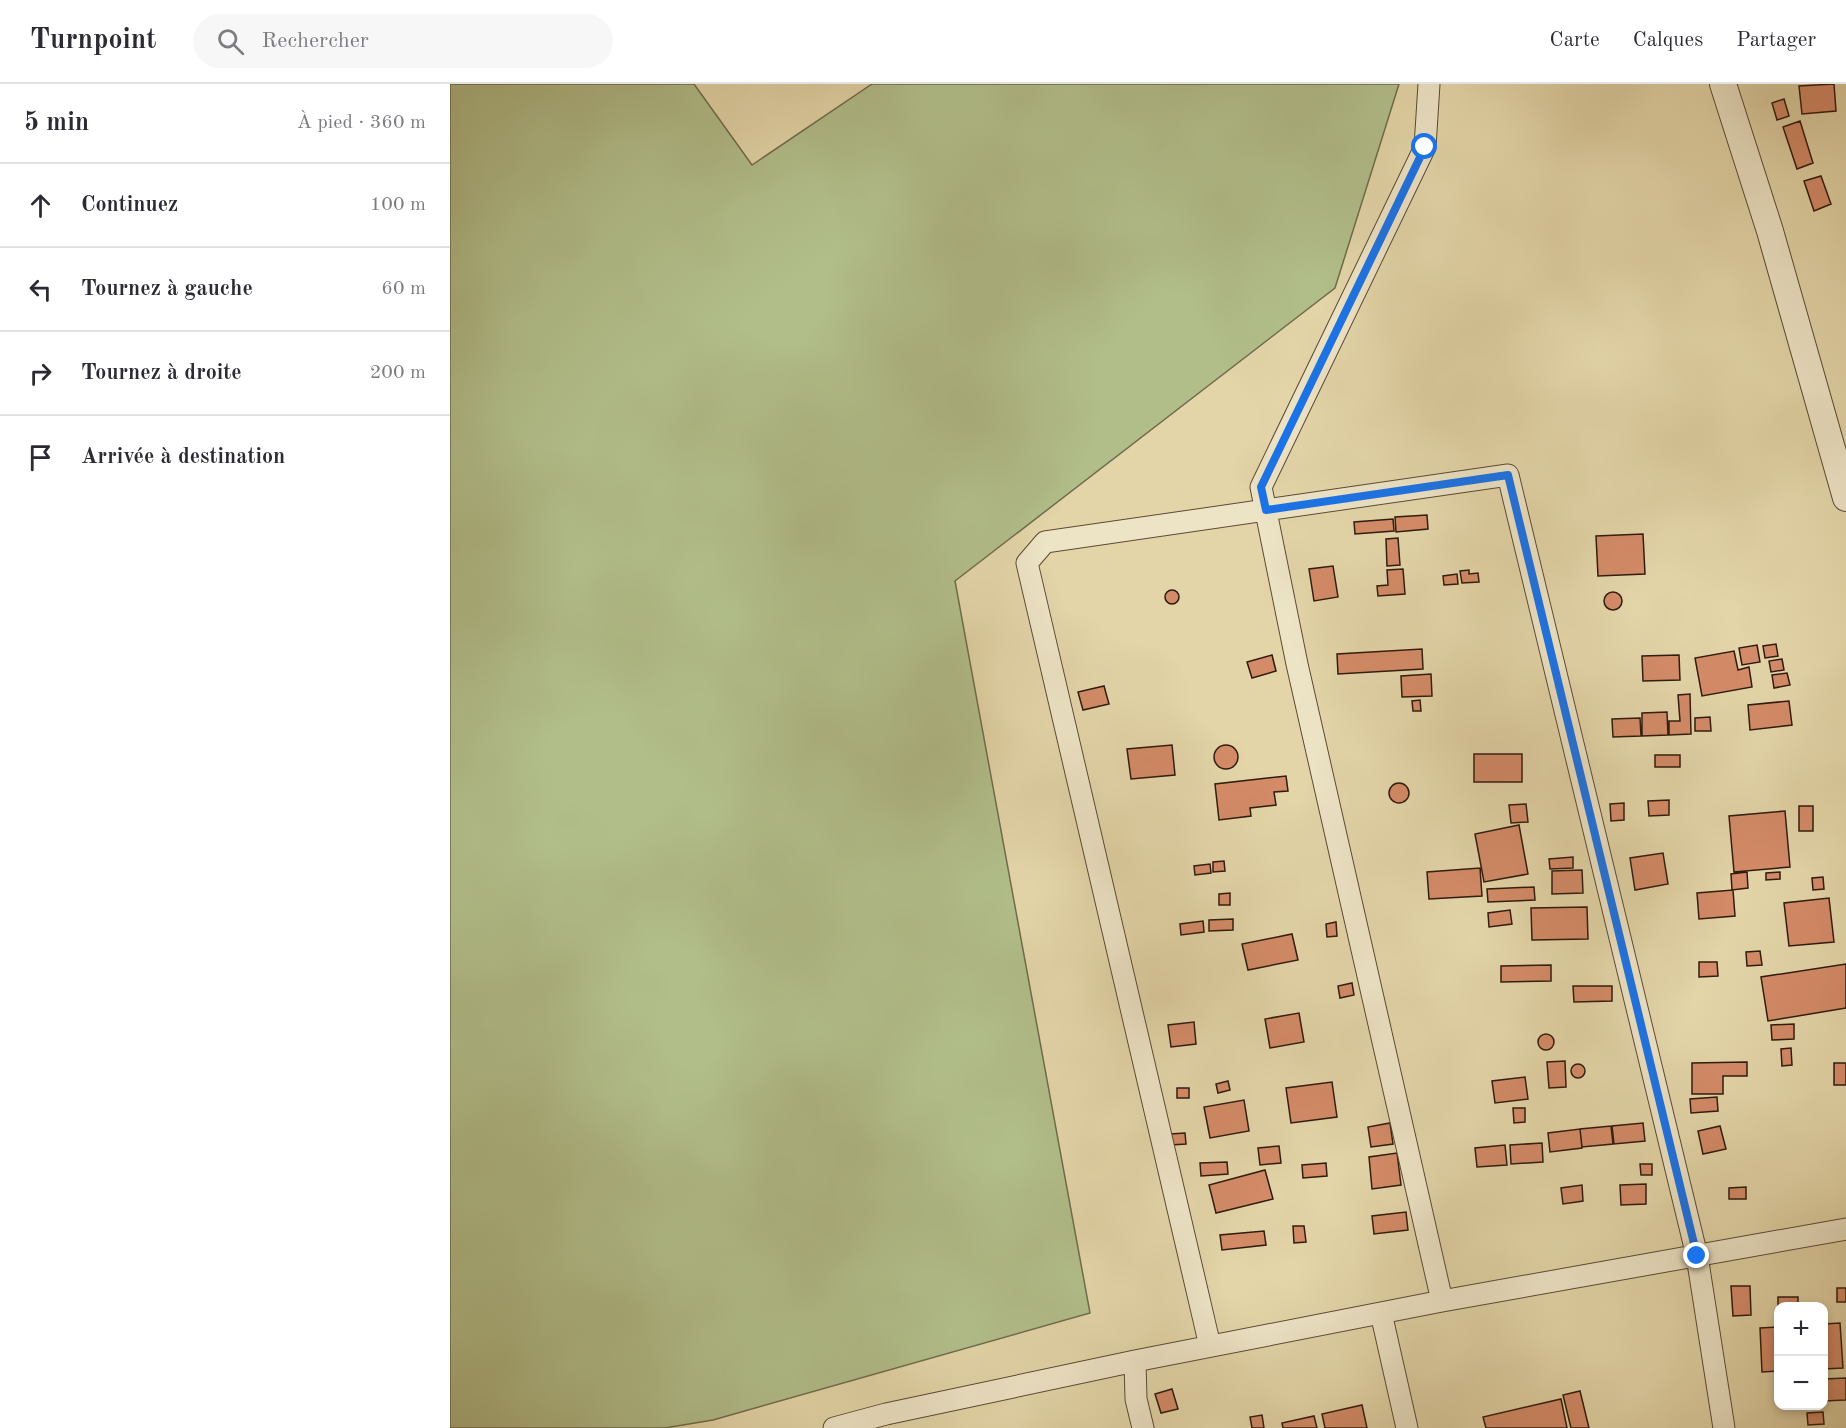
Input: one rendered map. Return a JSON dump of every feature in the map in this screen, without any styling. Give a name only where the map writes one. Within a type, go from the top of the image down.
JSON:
[{"type":"street","points":[[1429,84],[1425,147],[1261,487],[1297,664],[1442,1301]]},
{"type":"street","points":[[1723,84],[1770,231],[1846,498]]},
{"type":"street","points":[[1210,1346],[1027,563],[1045,542],[1508,475],[1697,1256],[1724,1428]]},
{"type":"street","points":[[834,1428],[886,1414],[1210,1346],[1442,1301],[1846,1229]]},
{"type":"street","points":[[1381,1313],[1407,1428]]},
{"type":"street","points":[[1135,1361],[1136,1399],[1143,1428]]},
{"type":"green space","points":[[450,84],[694,84],[752,165],[872,84],[1399,84],[1335,288],[955,581],[1090,1313],[713,1420],[665,1428],[450,1428]]},
{"type":"building","points":[[1834,84],[1836,111],[1802,114],[1799,86]]},
{"type":"building","points":[[1784,99],[1789,116],[1777,120],[1772,103]]},
{"type":"building","points":[[1800,121],[1813,163],[1797,169],[1783,127]]},
{"type":"building","points":[[1821,176],[1831,204],[1814,211],[1804,181]]},
{"type":"building","points":[[1427,515],[1428,529],[1396,532],[1395,517]]},
{"type":"building","points":[[1393,519],[1394,531],[1355,534],[1354,522]]},
{"type":"building","points":[[1643,534],[1645,574],[1598,576],[1596,536]]},
{"type":"building","points":[[1398,538],[1400,565],[1387,566],[1386,539]]},
{"type":"building","points":[[1333,566],[1338,597],[1314,601],[1309,569]]},
{"type":"building","points":[[1403,569],[1405,594],[1378,596],[1377,586],[1388,585],[1387,570]]},
{"type":"building","points":[[1469,570],[1469,574],[1478,573],[1479,582],[1462,583],[1460,571]]},
{"type":"building","points":[[1457,574],[1458,584],[1444,585],[1443,576]]},
{"type":"building","points":[[1172,590],[1177,592],[1179,597],[1177,602],[1172,604],[1167,602],[1165,597],[1167,592]]},
{"type":"building","points":[[1609,592],[1617,592],[1622,597],[1620,608],[1609,610],[1604,605],[1604,597]]},
{"type":"building","points":[[1776,644],[1778,656],[1765,658],[1763,646]]},
{"type":"building","points":[[1757,645],[1760,662],[1742,665],[1739,648]]},
{"type":"building","points":[[1422,649],[1423,669],[1338,674],[1337,654]]},
{"type":"building","points":[[1734,651],[1738,670],[1749,667],[1752,687],[1702,696],[1695,658]]},
{"type":"building","points":[[1272,655],[1276,671],[1252,678],[1247,662]]},
{"type":"building","points":[[1679,655],[1680,680],[1643,681],[1642,656]]},
{"type":"building","points":[[1782,659],[1784,670],[1771,672],[1769,661]]},
{"type":"building","points":[[1787,673],[1790,685],[1774,688],[1772,675]]},
{"type":"building","points":[[1431,674],[1432,696],[1402,697],[1401,676]]},
{"type":"building","points":[[1104,686],[1109,704],[1083,710],[1078,692]]},
{"type":"building","points":[[1690,694],[1691,734],[1669,735],[1669,721],[1680,721],[1678,695]]},
{"type":"building","points":[[1420,700],[1421,711],[1413,711],[1412,701]]},
{"type":"building","points":[[1789,701],[1792,725],[1750,730],[1748,705]]},
{"type":"building","points":[[1667,712],[1668,735],[1642,736],[1642,713]]},
{"type":"building","points":[[1710,717],[1711,731],[1695,731],[1695,718]]},
{"type":"building","points":[[1640,718],[1641,736],[1613,737],[1612,719]]},
{"type":"building","points":[[1172,745],[1175,775],[1131,779],[1127,749]]},
{"type":"building","points":[[1226,745],[1234,749],[1238,757],[1234,765],[1226,769],[1218,765],[1214,757],[1218,749]]},
{"type":"building","points":[[1474,754],[1522,754],[1522,782],[1474,782]]},
{"type":"building","points":[[1655,755],[1680,755],[1680,767],[1655,767]]},
{"type":"building","points":[[1286,776],[1288,791],[1274,792],[1276,805],[1250,808],[1251,816],[1219,820],[1215,784]]},
{"type":"building","points":[[1395,783],[1403,783],[1409,789],[1409,797],[1403,803],[1395,803],[1389,797],[1389,789]]},
{"type":"building","points":[[1669,800],[1669,815],[1649,816],[1648,801]]},
{"type":"building","points":[[1624,803],[1624,820],[1611,821],[1610,804]]},
{"type":"building","points":[[1526,804],[1528,822],[1511,823],[1509,805]]},
{"type":"building","points":[[1799,806],[1813,806],[1813,831],[1799,831]]},
{"type":"building","points":[[1785,811],[1790,867],[1734,872],[1729,816]]},
{"type":"building","points":[[1519,825],[1528,874],[1484,882],[1475,834]]},
{"type":"building","points":[[1663,853],[1668,884],[1635,890],[1630,858]]},
{"type":"building","points":[[1573,857],[1573,868],[1550,869],[1549,859]]},
{"type":"building","points":[[1224,861],[1225,871],[1213,872],[1213,862]]},
{"type":"building","points":[[1210,864],[1211,873],[1195,875],[1194,866]]},
{"type":"building","points":[[1480,868],[1482,896],[1429,899],[1427,872]]},
{"type":"building","points":[[1582,870],[1583,893],[1552,894],[1552,871]]},
{"type":"building","points":[[1747,872],[1748,888],[1732,890],[1731,874]]},
{"type":"building","points":[[1780,872],[1780,879],[1766,880],[1766,873]]},
{"type":"building","points":[[1823,877],[1824,889],[1813,890],[1812,878]]},
{"type":"building","points":[[1534,887],[1535,900],[1488,902],[1487,889]]},
{"type":"building","points":[[1733,890],[1735,916],[1699,919],[1697,893]]},
{"type":"building","points":[[1230,893],[1230,905],[1219,905],[1219,894]]},
{"type":"building","points":[[1829,898],[1834,942],[1789,946],[1784,903]]},
{"type":"building","points":[[1587,907],[1588,939],[1532,940],[1531,908]]},
{"type":"building","points":[[1510,910],[1512,924],[1489,927],[1488,913]]},
{"type":"building","points":[[1233,919],[1233,930],[1209,931],[1209,920]]},
{"type":"building","points":[[1203,921],[1204,932],[1181,935],[1180,924]]},
{"type":"building","points":[[1336,922],[1337,936],[1327,937],[1326,924]]},
{"type":"building","points":[[1292,934],[1298,960],[1248,970],[1242,944]]},
{"type":"building","points":[[1760,951],[1762,965],[1747,966],[1746,952]]},
{"type":"building","points":[[1699,962],[1717,962],[1718,976],[1699,977]]},
{"type":"building","points":[[1846,964],[1846,1008],[1768,1021],[1761,977]]},
{"type":"building","points":[[1551,965],[1551,981],[1501,982],[1501,966]]},
{"type":"building","points":[[1352,983],[1354,995],[1340,998],[1338,986]]},
{"type":"building","points":[[1573,986],[1612,986],[1612,1001],[1574,1002]]},
{"type":"building","points":[[1299,1013],[1304,1042],[1270,1048],[1265,1019]]},
{"type":"building","points":[[1194,1022],[1196,1044],[1171,1047],[1168,1025]]},
{"type":"building","points":[[1794,1024],[1794,1039],[1772,1040],[1771,1025]]},
{"type":"building","points":[[1543,1034],[1549,1034],[1554,1042],[1552,1048],[1543,1050],[1538,1045],[1538,1039]]},
{"type":"building","points":[[1791,1048],[1792,1065],[1782,1066],[1781,1049]]},
{"type":"building","points":[[1565,1061],[1566,1087],[1549,1088],[1547,1062]]},
{"type":"building","points":[[1747,1062],[1747,1076],[1723,1076],[1723,1094],[1692,1094],[1692,1063]]},
{"type":"building","points":[[1834,1063],[1846,1063],[1846,1085],[1834,1085]]},
{"type":"building","points":[[1578,1064],[1583,1066],[1585,1071],[1583,1076],[1578,1078],[1573,1076],[1571,1071],[1573,1066]]},
{"type":"building","points":[[1525,1077],[1528,1099],[1495,1103],[1492,1081]]},
{"type":"building","points":[[1228,1081],[1230,1090],[1218,1093],[1216,1084]]},
{"type":"building","points":[[1332,1082],[1337,1117],[1291,1123],[1286,1088]]},
{"type":"building","points":[[1177,1088],[1189,1088],[1189,1098],[1177,1098]]},
{"type":"building","points":[[1717,1097],[1718,1111],[1691,1113],[1690,1099]]},
{"type":"building","points":[[1244,1100],[1249,1131],[1210,1138],[1204,1107]]},
{"type":"building","points":[[1513,1108],[1525,1108],[1525,1122],[1514,1123]]},
{"type":"building","points":[[1390,1123],[1393,1144],[1371,1147],[1368,1127]]},
{"type":"building","points":[[1643,1123],[1645,1141],[1614,1144],[1612,1126]]},
{"type":"building","points":[[1611,1126],[1613,1144],[1582,1147],[1580,1129]]},
{"type":"building","points":[[1720,1126],[1726,1149],[1703,1154],[1698,1131]]},
{"type":"building","points":[[1580,1129],[1582,1148],[1550,1152],[1548,1133]]},
{"type":"building","points":[[1185,1133],[1186,1144],[1171,1145],[1170,1134]]},
{"type":"building","points":[[1542,1143],[1543,1162],[1511,1164],[1510,1145]]},
{"type":"building","points":[[1505,1145],[1507,1165],[1477,1167],[1475,1148]]},
{"type":"building","points":[[1279,1146],[1281,1163],[1260,1165],[1258,1148]]},
{"type":"building","points":[[1397,1153],[1401,1185],[1372,1189],[1369,1157]]},
{"type":"building","points":[[1227,1162],[1228,1174],[1201,1176],[1200,1163]]},
{"type":"building","points":[[1326,1163],[1327,1176],[1303,1178],[1302,1165]]},
{"type":"building","points":[[1640,1164],[1652,1164],[1652,1175],[1641,1175]]},
{"type":"building","points":[[1265,1170],[1273,1199],[1216,1213],[1209,1185]]},
{"type":"building","points":[[1646,1184],[1646,1204],[1621,1205],[1620,1185]]},
{"type":"building","points":[[1582,1185],[1583,1201],[1563,1204],[1561,1188]]},
{"type":"building","points":[[1746,1187],[1746,1199],[1729,1199],[1729,1188]]},
{"type":"building","points":[[1406,1212],[1408,1230],[1374,1234],[1372,1216]]},
{"type":"building","points":[[1293,1226],[1304,1226],[1306,1242],[1294,1243]]},
{"type":"building","points":[[1264,1231],[1266,1245],[1222,1250],[1220,1235]]},
{"type":"building","points":[[1731,1286],[1750,1286],[1751,1315],[1733,1316]]},
{"type":"building","points":[[1837,1288],[1846,1288],[1846,1302],[1837,1302]]},
{"type":"building","points":[[1778,1297],[1798,1297],[1798,1302],[1778,1302]]},
{"type":"building","points":[[1840,1323],[1843,1368],[1828,1369],[1828,1324]]},
{"type":"building","points":[[1774,1327],[1774,1371],[1762,1372],[1760,1328]]},
{"type":"building","points":[[1846,1378],[1846,1400],[1828,1401],[1828,1379]]},
{"type":"building","points":[[1172,1389],[1178,1409],[1161,1413],[1155,1394]]},
{"type":"building","points":[[1580,1391],[1589,1428],[1571,1428],[1563,1395]]},
{"type":"building","points":[[1561,1399],[1567,1428],[1486,1428],[1483,1417]]},
{"type":"building","points":[[1362,1405],[1367,1428],[1325,1428],[1322,1414]]},
{"type":"building","points":[[1823,1412],[1824,1424],[1808,1425],[1807,1413]]},
{"type":"building","points":[[1262,1415],[1264,1428],[1252,1428],[1250,1417]]},
{"type":"building","points":[[1314,1416],[1317,1428],[1283,1428],[1282,1423]]},
{"type":"route","points":[[1425,147],[1261,487],[1266,510],[1508,475],[1697,1256]]}]
